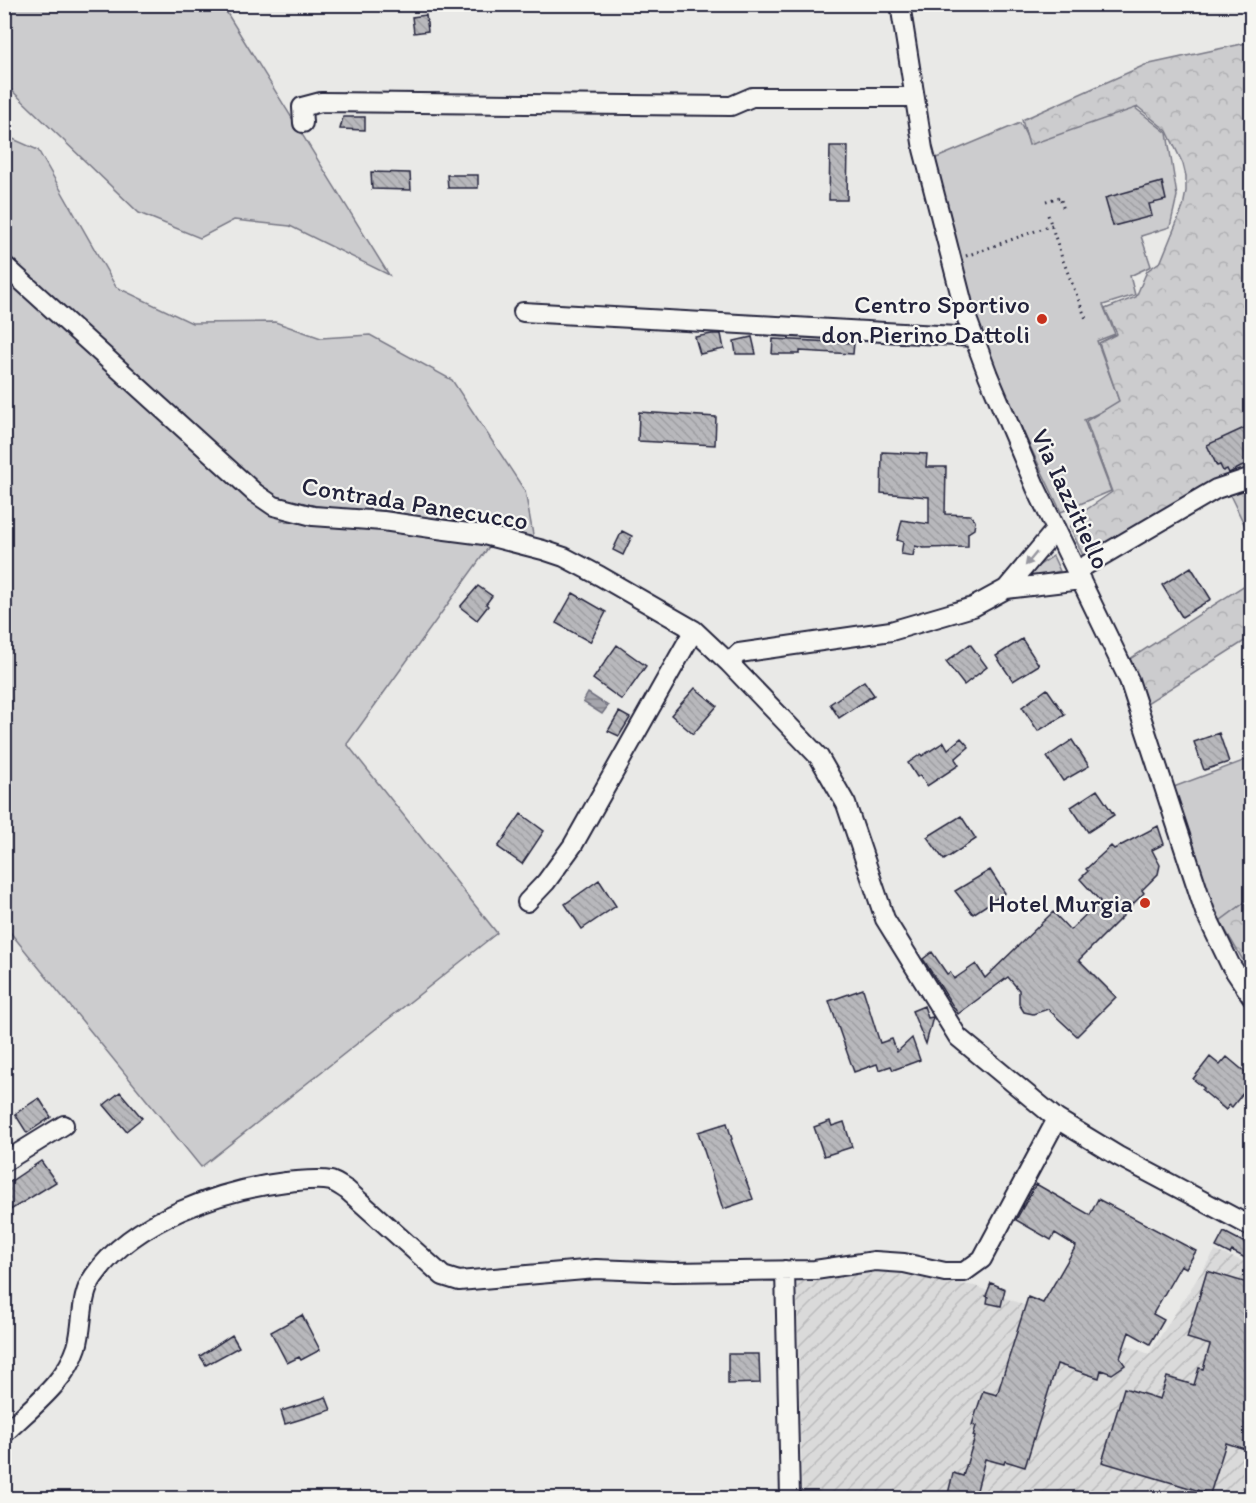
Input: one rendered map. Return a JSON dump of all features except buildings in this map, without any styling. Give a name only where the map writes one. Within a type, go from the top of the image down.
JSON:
[{"type":"street","name":"Via Iazzitiello","points":[[900,4],[922,149],[945,239],[974,337],[992,385],[1056,530],[1129,680],[1205,912],[1230,964],[1251,997]]},
{"type":"street","points":[[303,123],[302,107],[321,102],[731,106],[752,97],[913,97]]},
{"type":"street","name":"Contrada Panecucco","points":[[4,265],[255,493],[274,506],[292,512],[333,519],[382,521],[484,536],[543,550],[564,557],[600,576],[694,630],[819,757],[846,804],[885,919],[958,1037],[996,1071],[1057,1119],[1128,1161],[1251,1227]]},
{"type":"street","points":[[523,312],[974,337]]},
{"type":"street","points":[[729,663],[739,653],[891,631],[973,607],[1006,589],[1078,576],[1216,489],[1251,477]]},
{"type":"street","points":[[1006,589],[1056,530]]},
{"type":"street","points":[[528,902],[573,845],[694,630]]},
{"type":"street","points":[[4,1434],[64,1373],[77,1347],[84,1301],[93,1278],[112,1255],[149,1227],[194,1204],[257,1186],[311,1179],[333,1182],[347,1190],[443,1276],[459,1281],[596,1269],[673,1272],[815,1270],[875,1261],[904,1263],[945,1272],[964,1272],[982,1259],[1057,1119]]},
{"type":"street","points":[[4,1162],[64,1125]]},
{"type":"street","points":[[785,1270],[790,1498]]},
{"type":"path","points":[[1046,201],[1060,197],[1064,210]]},
{"type":"path","points":[[1048,215],[1086,319]]},
{"type":"path","points":[[964,257],[1052,225]]},
{"type":"shaded area","points":[[588,693],[608,706],[602,714],[583,702]]},
{"type":"shaded area","points":[[1215,1251],[1251,1264],[1251,1498],[802,1498],[797,1281],[885,1272],[975,1286],[1149,1354]]},
{"type":"green space","points":[[4,5],[222,5],[389,275],[290,226],[234,220],[200,238],[139,213],[5,84]]},
{"type":"green space","points":[[1251,42],[1251,472],[1085,560],[1070,527],[1083,512],[1112,492],[1086,421],[1119,401],[1099,343],[1117,334],[1105,309],[1136,297],[1147,271],[1161,261],[1183,207],[1186,176],[1183,164],[1167,131],[1138,107],[1029,145],[1022,120],[1145,65]]},
{"type":"green space","name":"Centro Sportivo don Pierino Dattoli","points":[[1130,104],[1167,133],[1177,196],[1170,227],[1141,236],[1151,266],[1130,276],[1135,295],[1103,305],[1115,334],[1097,341],[1120,403],[1084,420],[1111,491],[1061,512],[987,355],[961,273],[934,159],[1020,123],[1029,141]]},
{"type":"green space","points":[[4,135],[38,150],[116,287],[192,323],[275,322],[321,338],[370,335],[452,380],[525,491],[534,540],[267,498],[5,259]]},
{"type":"green space","points":[[4,269],[283,514],[281,521],[455,536],[491,544],[347,744],[497,933],[201,1167],[5,926]]},
{"type":"green space","points":[[1251,483],[1251,538],[1228,491]]},
{"type":"green space","points":[[1053,556],[1060,571],[1026,579],[1024,575]]},
{"type":"green space","points":[[1251,581],[1251,637],[1144,705],[1125,662]]},
{"type":"green space","points":[[1251,758],[1251,898],[1220,921],[1203,882],[1171,788]]},
{"type":"green space","points":[[1251,898],[1251,974],[1220,921]]},
{"type":"place","name":"Centro Sportivo don Pierino Dattoli","points":[[1042,319]]},
{"type":"place","name":"Hotel Murgia","points":[[1145,903]]}]
